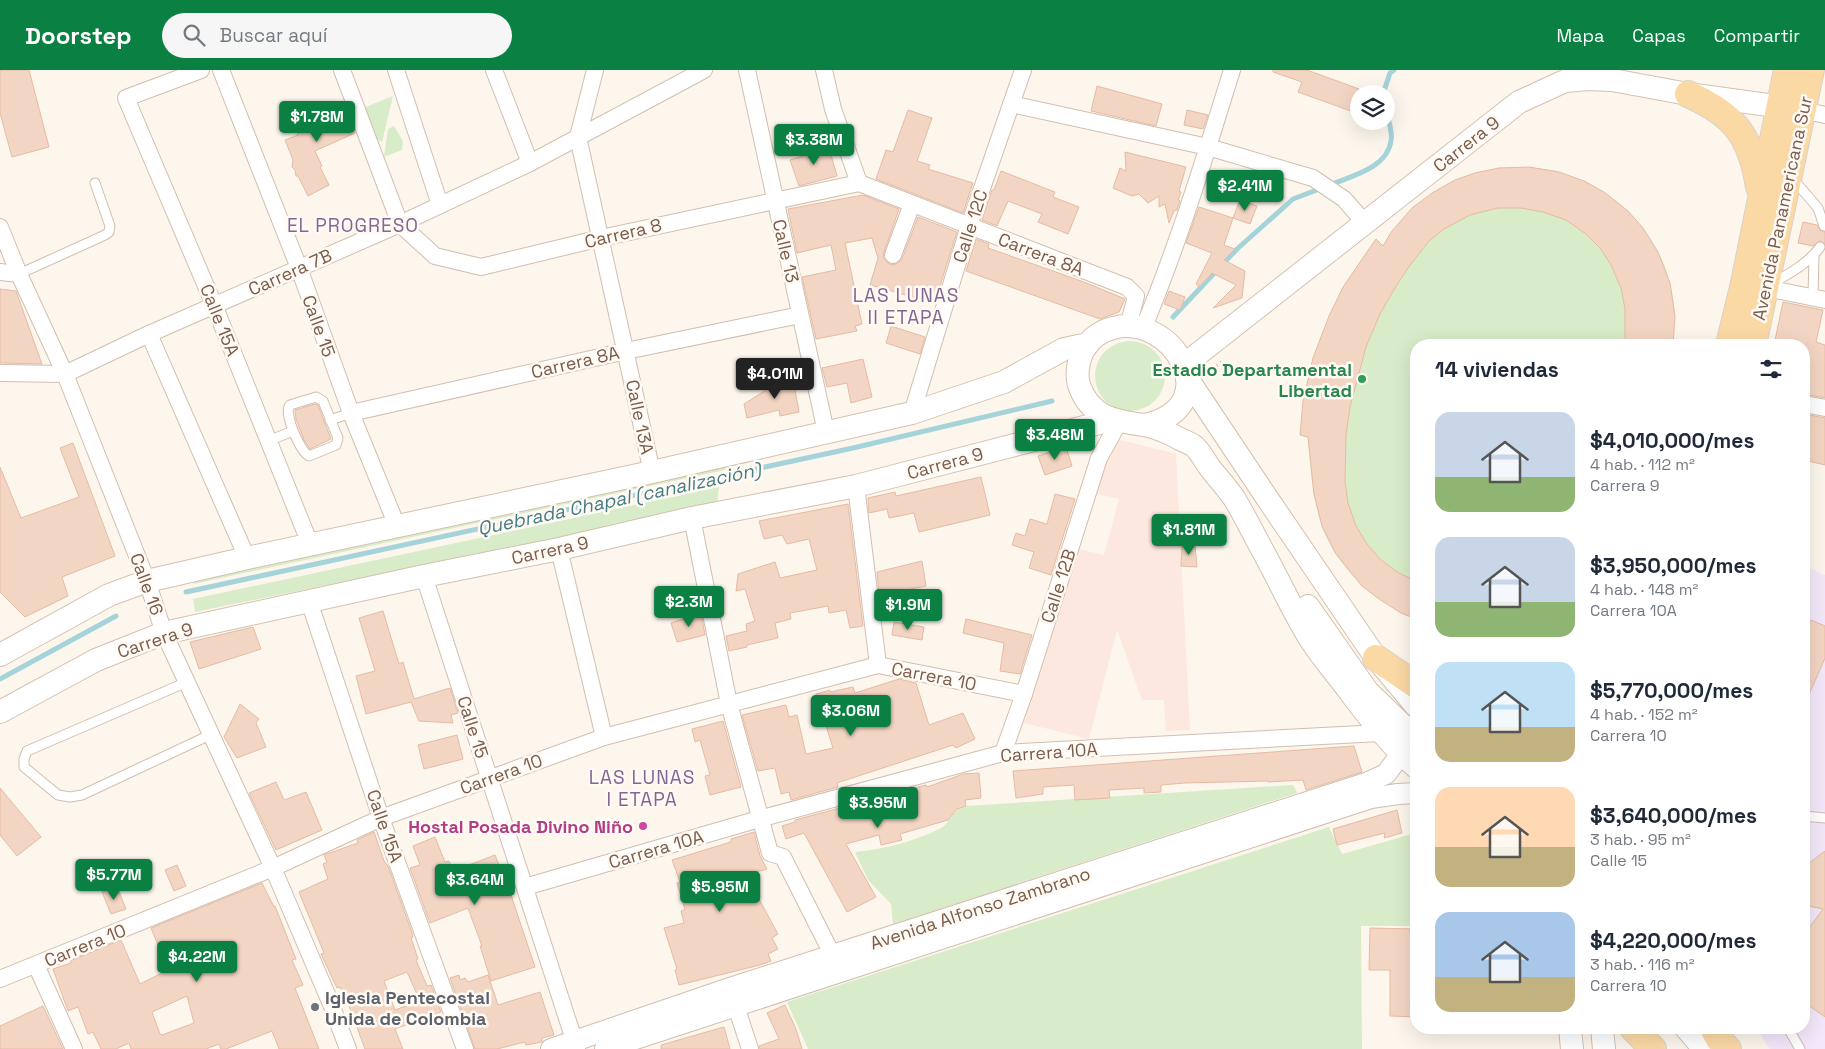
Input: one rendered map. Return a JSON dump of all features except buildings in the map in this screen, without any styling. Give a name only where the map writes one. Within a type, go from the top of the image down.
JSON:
[{"type":"main road","name":"Avenida Panamericana Sur","points":[[1730,339],[1758,212],[1802,110],[1787,70]]},
{"type":"main road","name":"Avenida Panamericana Sur","points":[[1754,339],[1811,70]]},
{"type":"main road","name":"Carrera 9","points":[[1188,376],[1365,223],[1519,102],[1565,81],[1612,80],[1688,94],[1802,110]]},
{"type":"main road","points":[[1688,94],[1711,104],[1730,120],[1746,139],[1755,162],[1759,187],[1758,212]]},
{"type":"main road","points":[[1410,699],[1376,658],[1267,498],[1188,376],[1174,348],[1155,335],[1136,328],[1113,328],[1099,334],[1088,344],[1079,360],[1077,378],[1083,396],[1095,410],[1115,421],[1145,425],[1193,445],[1234,499],[1312,642],[1380,733],[1410,764]]},
{"type":"main road","points":[[2,650],[109,595],[147,581],[310,544],[652,472],[912,413],[1004,382],[1064,349],[1088,344]]},
{"type":"main road","points":[[1145,425],[1159,422],[1175,413],[1187,393],[1188,376]]},
{"type":"main road","name":"Carrera 9","points":[[0,712],[96,660],[164,633],[309,600],[559,549],[692,518],[856,486],[1115,421]]},
{"type":"main road","points":[[1267,498],[1275,541],[1312,613],[1368,692],[1410,732]]},
{"type":"main road","points":[[1376,658],[1410,679]]},
{"type":"main road","points":[[1571,1034],[1572,1049]]},
{"type":"main road","points":[[1591,1034],[1592,1049]]},
{"type":"main road","points":[[1603,1034],[1604,1049]]},
{"type":"main road","points":[[1639,1034],[1653,1049]]},
{"type":"street","name":"Calle 15A","points":[[202,70],[126,98],[214,305],[310,544]]},
{"type":"street","name":"Calle 15","points":[[221,70],[299,268],[351,413],[397,526]]},
{"type":"street","points":[[342,70],[400,224]]},
{"type":"street","points":[[396,70],[440,205]]},
{"type":"street","points":[[494,70],[530,163]]},
{"type":"street","name":"Calle 13A","points":[[596,70],[578,137],[652,472]]},
{"type":"street","name":"Carrera 7B","points":[[0,373],[65,374],[149,334],[400,224],[530,163],[704,70]]},
{"type":"street","name":"Calle 13","points":[[747,70],[826,432]]},
{"type":"street","points":[[824,70],[833,109],[859,182]]},
{"type":"street","name":"Calle 12C","points":[[912,413],[969,226],[1023,70]]},
{"type":"street","points":[[1136,328],[1156,297],[1208,147],[1232,70]]},
{"type":"street","points":[[1011,104],[1208,147],[1314,178],[1344,200],[1365,223]]},
{"type":"street","name":"Carrera 8","points":[[400,224],[435,256],[481,267],[601,238],[859,182]]},
{"type":"street","name":"Carrera 8A","points":[[859,182],[1127,287],[1136,296],[1136,328]]},
{"type":"street","points":[[893,255],[912,204]]},
{"type":"street","name":"Calle 16","points":[[0,227],[19,274],[65,374],[147,581],[164,633],[273,868],[331,1004],[348,1049]]},
{"type":"street","points":[[0,272],[19,274]]},
{"type":"street","points":[[1766,288],[1819,298]]},
{"type":"street","name":"Carrera 8A","points":[[351,413],[626,351],[800,315]]},
{"type":"street","points":[[149,334],[247,558]]},
{"type":"street","points":[[1810,405],[1825,408]]},
{"type":"street","name":"Calle 12B","points":[[1003,753],[1024,694],[1099,458],[1115,421]]},
{"type":"street","points":[[856,486],[878,665]]},
{"type":"street","points":[[692,518],[729,704],[759,819],[770,852],[783,857],[833,956]]},
{"type":"street","points":[[559,549],[604,737]]},
{"type":"street","name":"Calle 15","points":[[424,576],[575,1045]]},
{"type":"street","name":"Calle 15A","points":[[309,600],[381,818],[465,1049]]},
{"type":"street","name":"Carrera 10","points":[[0,979],[273,868],[381,818],[604,737],[878,665],[1024,694]]},
{"type":"street","name":"Carrera 10A","points":[[525,887],[759,819],[1003,753],[1380,733]]},
{"type":"street","name":"Avenida Alfonso Zambrano","points":[[604,1049],[833,956],[1366,783],[1410,765]]},
{"type":"street","name":"Avenida Alfonso Zambrano","points":[[551,1049],[575,1045],[733,997],[1371,798],[1410,793]]},
{"type":"street","points":[[36,965],[74,1049]]},
{"type":"street","points":[[733,997],[750,1049]]},
{"type":"lane","points":[[1789,174],[1818,208],[1824,226]]},
{"type":"lane","points":[[19,274],[109,232],[110,226],[95,183]]},
{"type":"lane","points":[[1766,288],[1814,255],[1820,247]]},
{"type":"lane","points":[[1814,255],[1819,298]]},
{"type":"lane","points":[[316,397],[323,401],[338,438],[336,445],[309,456],[304,452],[293,431],[287,412],[290,405],[316,397]]},
{"type":"lane","points":[[330,420],[351,413]]},
{"type":"lane","points":[[268,441],[293,431]]},
{"type":"lane","points":[[187,682],[26,752],[24,767],[58,795],[70,797],[82,795],[212,734]]},
{"type":"lane","points":[[1810,817],[1825,818]]},
{"type":"lane","points":[[1791,1034],[1800,1049]]},
{"type":"path","points":[[1188,376],[1225,359]]},
{"type":"shaded area","points":[[1109,437],[1176,454],[1190,730],[1166,731],[1164,700],[1142,700],[1117,630],[1089,739],[1024,723],[1070,547],[1104,555],[1119,499],[1094,493]]},
{"type":"shaded area","points":[[1810,568],[1825,575],[1825,1049],[1770,1049],[1760,1034],[1810,1034]]},
{"type":"green space","points":[[393,96],[382,142],[377,139],[363,108]]},
{"type":"green space","points":[[394,126],[403,141],[402,150],[384,157],[388,129]]},
{"type":"green space","name":"Estadio Departamental Libertad","points":[[1510,167],[1552,170],[1578,179],[1614,199],[1630,213],[1655,245],[1664,264],[1673,299],[1673,339],[1410,339],[1410,616],[1386,603],[1359,582],[1336,555],[1321,524],[1313,492],[1308,437],[1300,435],[1309,380],[1323,331],[1333,308],[1359,263],[1376,239],[1383,246],[1393,231],[1417,205],[1447,185],[1480,172]]},
{"type":"green space","points":[[1130,341],[1143,344],[1155,351],[1162,363],[1165,376],[1162,389],[1155,401],[1143,408],[1130,411],[1117,408],[1105,401],[1098,389],[1095,376],[1098,363],[1105,351],[1117,344]]},
{"type":"green space","points":[[726,459],[725,470],[193,584],[207,572]]},
{"type":"green space","points":[[719,487],[717,505],[195,612],[193,599]]},
{"type":"green space","points":[[1293,785],[1297,793],[893,924],[891,904],[868,880],[855,852],[899,844],[930,833],[941,828],[954,813],[966,806]]},
{"type":"green space","points":[[1329,827],[1342,854],[1410,835],[1410,926],[1361,926],[1362,1049],[808,1049],[787,1002]]},
{"type":"waterway","points":[[1386,85],[1390,73],[1394,70]]},
{"type":"waterway","points":[[1330,185],[1367,170],[1383,158],[1391,141],[1391,130]]},
{"type":"waterway","points":[[1173,317],[1237,249],[1293,199],[1322,188]]},
{"type":"waterway","name":"Quebrada Chapal (canalización)","points":[[186,592],[853,448],[1052,401]]},
{"type":"waterway","name":"Quebrada Chapal (canalización)","points":[[0,679],[116,616]]},
{"type":"place","name":"Estadio Departamental Libertad","points":[[1362,379]]},
{"type":"place","name":"Hostal Posada Divino Niño","points":[[643,826]]},
{"type":"place","name":"Iglesia Pentecostal Unida de Colombia","points":[[315,1007]]},
{"type":"district","name":"EL PROGRESO","points":[[353,225]]},
{"type":"district","name":"LAS LUNAS II ETAPA","points":[[906,306]]},
{"type":"district","name":"LAS LUNAS I ETAPA","points":[[642,788]]}]
